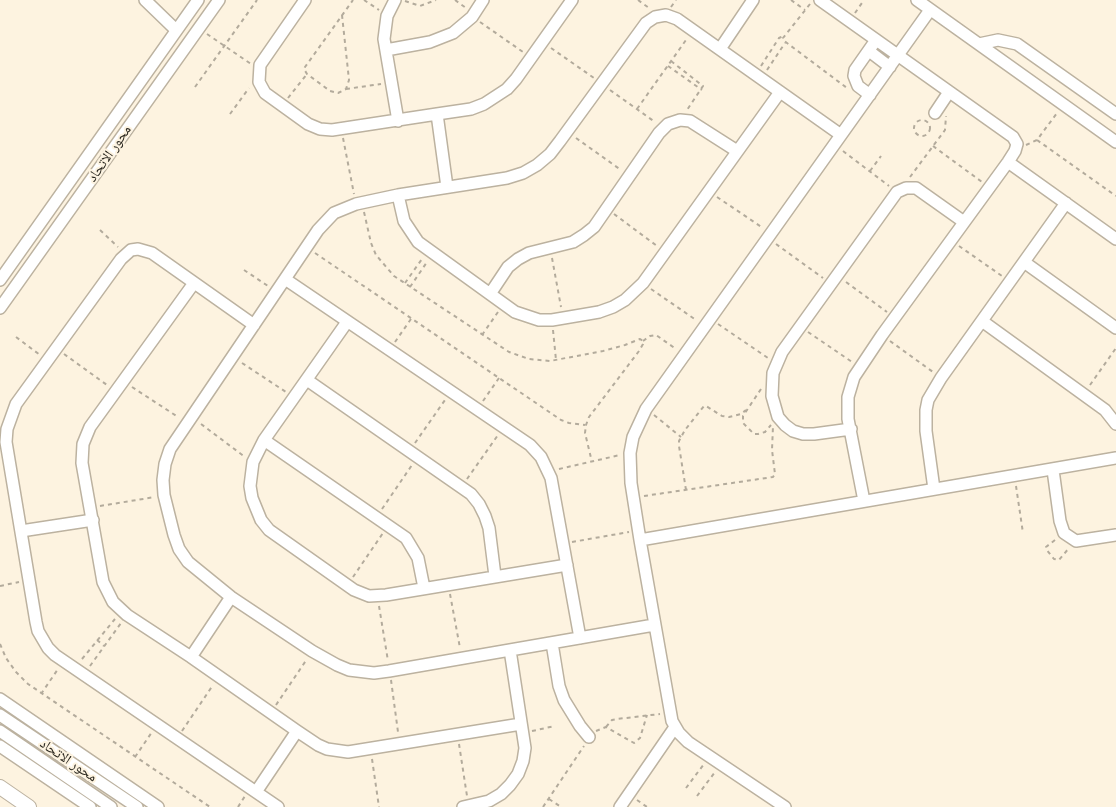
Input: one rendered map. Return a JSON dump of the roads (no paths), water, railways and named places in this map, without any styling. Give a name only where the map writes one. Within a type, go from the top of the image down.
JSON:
[{"type":"main road","points":[[0,787],[29,807]]},
{"type":"street","points":[[144,0],[176,30]]},
{"type":"street","name":"محور الاتحاد","points":[[0,280],[198,0]]},
{"type":"street","name":"محور الاتحاد","points":[[0,308],[219,0]]},
{"type":"street","points":[[305,0],[265,56],[258,73],[261,88],[282,106],[308,124],[320,129],[342,130],[471,108],[496,98],[516,79],[572,0]]},
{"type":"street","points":[[395,0],[387,16],[385,27],[386,50],[398,121]]},
{"type":"street","points":[[386,50],[442,39],[463,26],[483,0]]},
{"type":"street","points":[[720,49],[754,0]]},
{"type":"street","points":[[820,0],[1013,137],[1016,140],[1017,147],[854,377],[848,397],[848,419],[864,501]]},
{"type":"street","points":[[917,0],[1116,142]]},
{"type":"street","points":[[785,807],[688,742],[675,727],[670,713],[639,535],[630,475],[630,453],[636,430],[646,409],[930,10]]},
{"type":"street","points":[[654,625],[389,671],[362,672],[337,665],[312,651],[232,597],[188,562],[179,549],[164,495],[165,464],[170,448],[307,247],[334,213],[358,203],[507,178],[523,173],[537,165],[550,154],[650,19],[660,15],[671,16],[693,30],[780,92],[838,140]]},
{"type":"street","points":[[870,95],[858,86],[854,76],[876,40]]},
{"type":"street","points":[[979,44],[998,40],[1017,44],[1116,114]]},
{"type":"street","points":[[869,51],[890,67]]},
{"type":"street","points":[[398,195],[400,208],[407,226],[418,242],[504,304],[526,317],[539,320],[557,319],[599,312],[625,300],[643,283],[780,92]]},
{"type":"street","points":[[938,109],[949,92]]},
{"type":"street","points":[[437,114],[447,187]]},
{"type":"street","points":[[490,294],[508,268],[518,259],[529,253],[573,242],[594,227],[663,128],[674,121],[680,120],[696,123],[737,152]]},
{"type":"street","points":[[1008,162],[1116,238]]},
{"type":"street","points":[[851,429],[803,434],[785,425],[778,417],[772,396],[774,369],[800,326],[899,191],[911,187],[916,188],[964,222]]},
{"type":"street","points":[[934,489],[926,431],[928,400],[941,378],[1066,203]]},
{"type":"street","points":[[254,325],[152,253],[138,249],[125,254],[16,404],[7,429],[6,442],[38,632],[48,648],[278,807]]},
{"type":"street","points":[[1024,262],[1116,328]]},
{"type":"street","points":[[285,279],[504,427],[536,451],[549,472],[580,638]]},
{"type":"street","points":[[194,283],[90,427],[83,444],[82,464],[103,582],[113,602],[124,613],[191,657],[270,713],[318,745],[337,752],[371,749],[457,734],[522,728]]},
{"type":"street","points":[[982,321],[1104,410],[1116,424]]},
{"type":"street","points":[[347,322],[264,440],[253,462],[250,486],[255,510],[261,520],[278,538],[361,594],[378,596],[567,565]]},
{"type":"street","points":[[307,380],[471,494],[479,504],[489,528],[495,576]]},
{"type":"street","points":[[264,440],[406,538],[418,558],[424,588]]},
{"type":"street","points":[[639,535],[864,501],[1116,458]]},
{"type":"street","points":[[1053,470],[1060,521],[1064,533],[1076,541],[1116,535]]},
{"type":"street","points":[[21,531],[93,520]]},
{"type":"street","points":[[191,657],[232,597]]},
{"type":"street","points":[[552,643],[559,686],[564,700],[589,737]]},
{"type":"street","points":[[466,806],[489,801],[501,794],[518,774],[523,761],[525,748],[510,650]]},
{"type":"street","points":[[0,700],[158,807]]},
{"type":"street","name":"محور الاتحاد","points":[[0,715],[137,807]]},
{"type":"street","points":[[620,807],[675,727]]},
{"type":"street","name":"محور الاتحاد","points":[[0,731],[110,807]]},
{"type":"street","points":[[256,792],[297,731]]},
{"type":"street","points":[[0,746],[90,807]]}]
